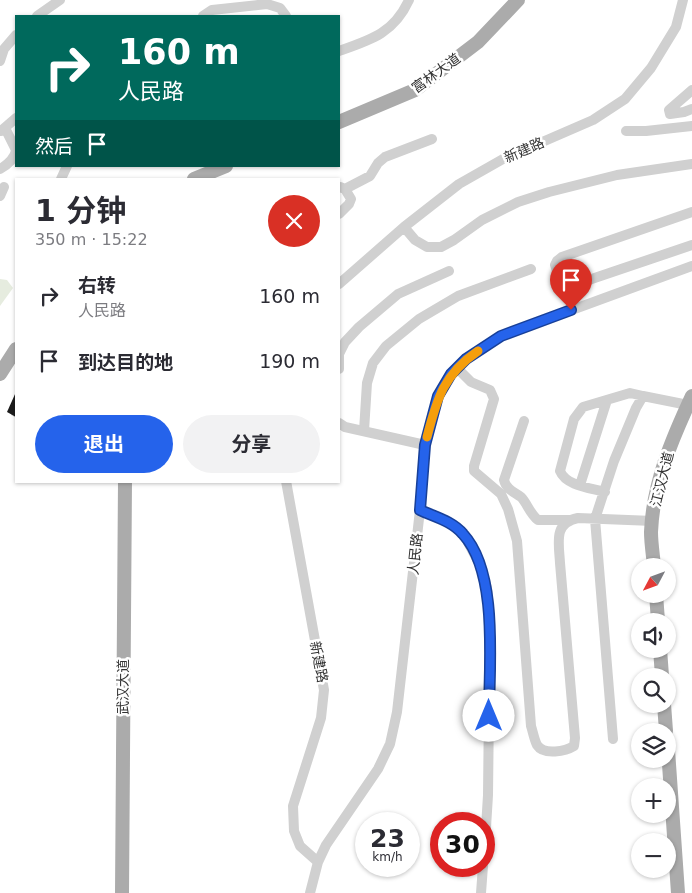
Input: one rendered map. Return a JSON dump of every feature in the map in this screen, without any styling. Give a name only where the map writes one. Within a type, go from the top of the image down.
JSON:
[{"type":"main road","name":"富林大道","points":[[340,122],[415,90],[478,42],[518,0]]},
{"type":"main road","points":[[196,178],[224,167]]},
{"type":"main road","points":[[0,374],[15,351]]},
{"type":"main road","name":"江汉大道","points":[[653,558],[651,532],[657,488],[668,450],[690,401]]},
{"type":"main road","name":"武汉大道","points":[[122,893],[125,483]]},
{"type":"main road","points":[[669,768],[678,893]]},
{"type":"street","points":[[38,15],[60,0]]},
{"type":"street","points":[[340,51],[371,40],[383,33],[397,22],[410,0]]},
{"type":"street","name":"新建路","points":[[340,283],[459,184],[503,159],[593,120],[625,99],[651,68],[676,27],[683,0]]},
{"type":"street","points":[[204,15],[212,10],[228,7],[267,4],[280,8],[285,15]]},
{"type":"street","points":[[0,61],[4,49],[15,36]]},
{"type":"street","points":[[692,90],[669,110],[670,114],[692,109]]},
{"type":"street","points":[[15,119],[3,130],[15,146]]},
{"type":"street","points":[[626,131],[646,131],[692,126]]},
{"type":"street","points":[[340,213],[349,204],[351,199],[342,188],[370,176],[378,163],[385,157],[432,138]]},
{"type":"street","points":[[0,169],[10,161],[15,149]]},
{"type":"street","points":[[404,228],[415,240],[427,247],[441,247],[482,220],[518,202],[617,175],[692,164]]},
{"type":"street","points":[[692,212],[562,257],[557,260],[555,265],[561,281],[565,285],[570,286],[692,245]]},
{"type":"street","name":"人民路","points":[[310,893],[318,862],[326,845],[378,769],[390,744],[397,712],[420,510],[425,445],[438,396],[451,374],[466,359],[501,336],[692,266]]},
{"type":"street","points":[[364,431],[367,382],[372,363],[386,346],[419,319],[458,296],[531,270]]},
{"type":"street","points":[[340,354],[345,342],[359,327],[398,294],[449,271]]},
{"type":"street","points":[[457,368],[471,382],[490,390],[494,399],[474,471],[501,494],[508,509],[517,541],[531,726],[538,745],[542,749],[551,751],[569,749],[574,746],[575,738],[559,553],[559,533],[569,520]]},
{"type":"street","points":[[605,492],[580,486],[563,478],[560,472],[574,419],[583,407],[630,393],[690,401]]},
{"type":"street","points":[[613,739],[596,519],[614,461],[636,408],[643,396]]},
{"type":"street","points":[[580,486],[607,400]]},
{"type":"street","points":[[524,421],[504,480],[505,484],[522,498],[531,514],[538,520],[569,520],[578,518],[652,521]]},
{"type":"street","points":[[340,424],[345,427],[425,445]]},
{"type":"street","name":"新建路","points":[[286,483],[324,690],[321,718],[293,806],[294,831],[300,846],[318,862]]},
{"type":"street","points":[[420,510],[452,524],[464,535],[480,565],[486,588],[490,618],[487,812]]},
{"type":"street","points":[[481,893],[482,877]]},
{"type":"shaded area","points":[[0,279],[7,280],[13,288],[0,306]]},
{"type":"building","points":[[15,394],[15,416],[7,412]]},
{"type":"slow traffic","points":[[427,437],[438,396],[451,374],[466,359],[478,351]]},
{"type":"route","points":[[489,716],[490,618],[486,588],[480,565],[464,535],[452,524],[420,510],[424,450],[438,396],[451,374],[466,359],[501,336],[571,310]]}]
